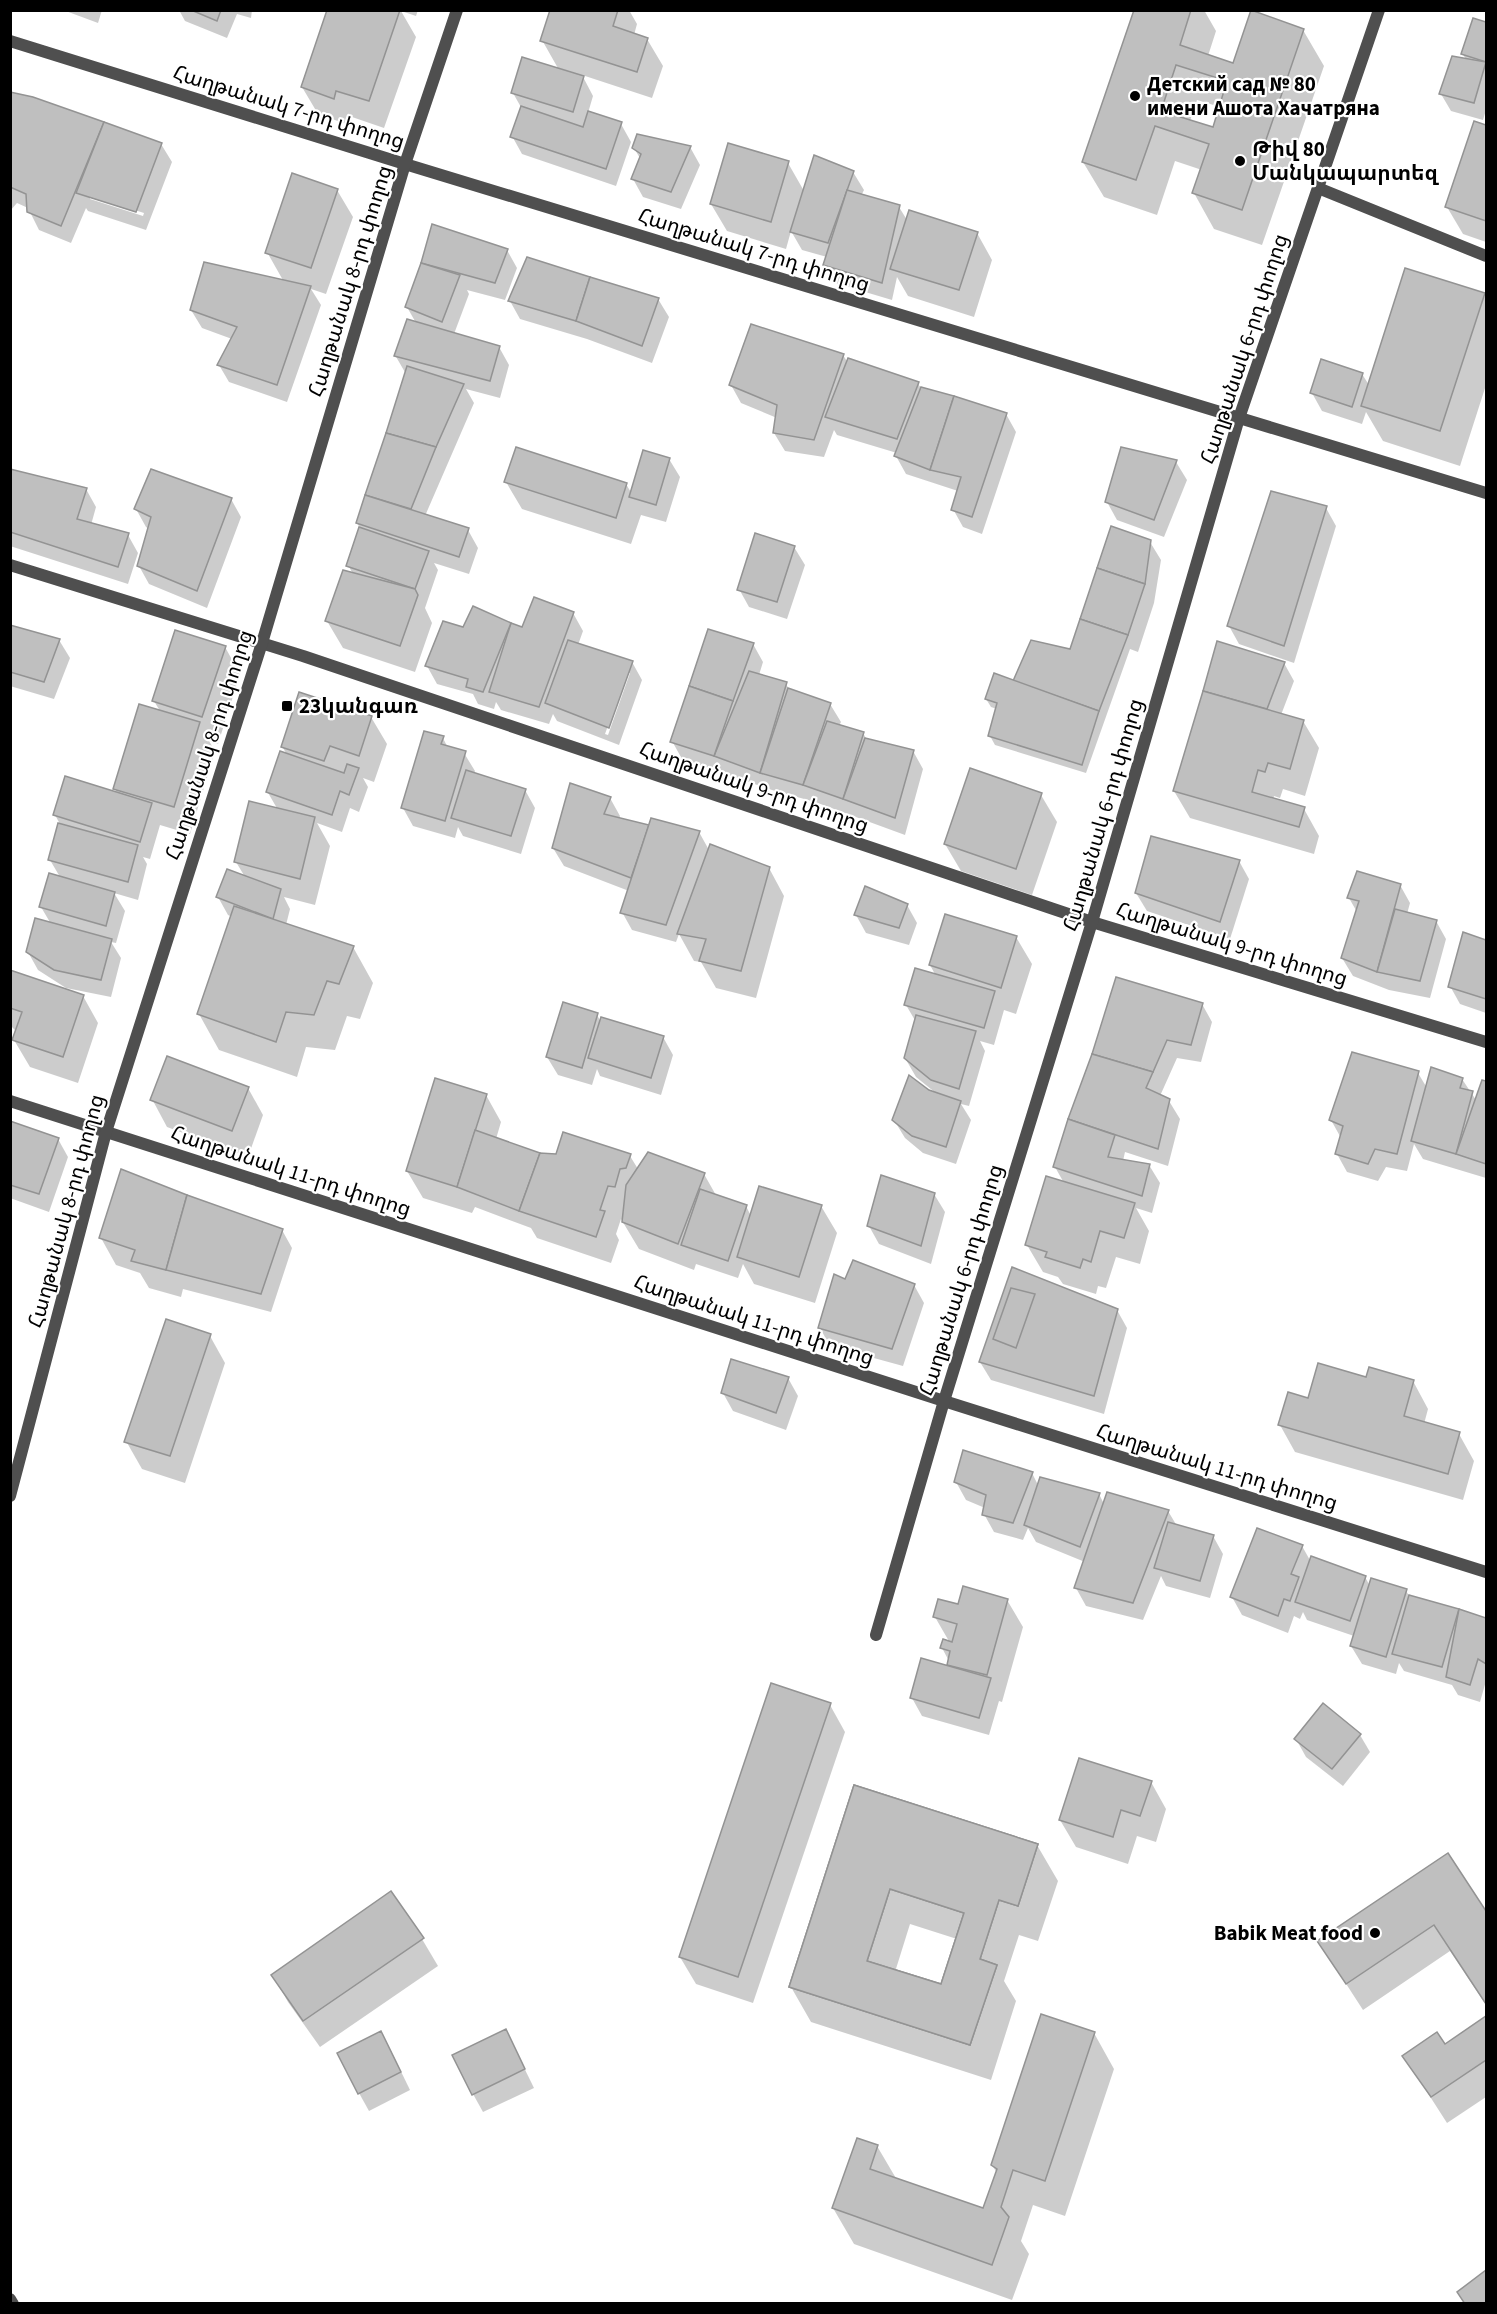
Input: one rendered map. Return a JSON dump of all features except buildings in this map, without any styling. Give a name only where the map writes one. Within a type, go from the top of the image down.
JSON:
[{"type":"street","name":"Հաղթանակ 8-րդ փողոց","points":[[10,1496],[106,1132],[262,643],[405,164],[457,10]]},
{"type":"street","name":"Հաղթանակ 6-րդ փողոց","points":[[876,1635],[944,1401],[1092,922],[1239,418],[1379,10]]},
{"type":"street","name":"Հաղթանակ 7-րդ փողոց","points":[[10,40],[405,164],[1486,493]]},
{"type":"street","points":[[1318,188],[1486,256]]},
{"type":"street","name":"Հաղթանակ 9-րդ փողոց","points":[[10,565],[262,643],[1092,922],[1486,1042]]},
{"type":"street","name":"Հաղթանակ 11-րդ փողոց","points":[[10,1101],[944,1401],[1486,1572]]},
{"type":"street","points":[[10,2299],[13,2304]]},
{"type":"place","name":"Детский сад № 80 имени Ашота Хачатряна","points":[[1135,96]]},
{"type":"place","name":"Թիվ 80 Մանկապարտեզ","points":[[1240,161]]},
{"type":"place","name":"23կանգառ","points":[[287,706]]},
{"type":"place","name":"Babik Meat food","points":[[1375,1933]]}]
